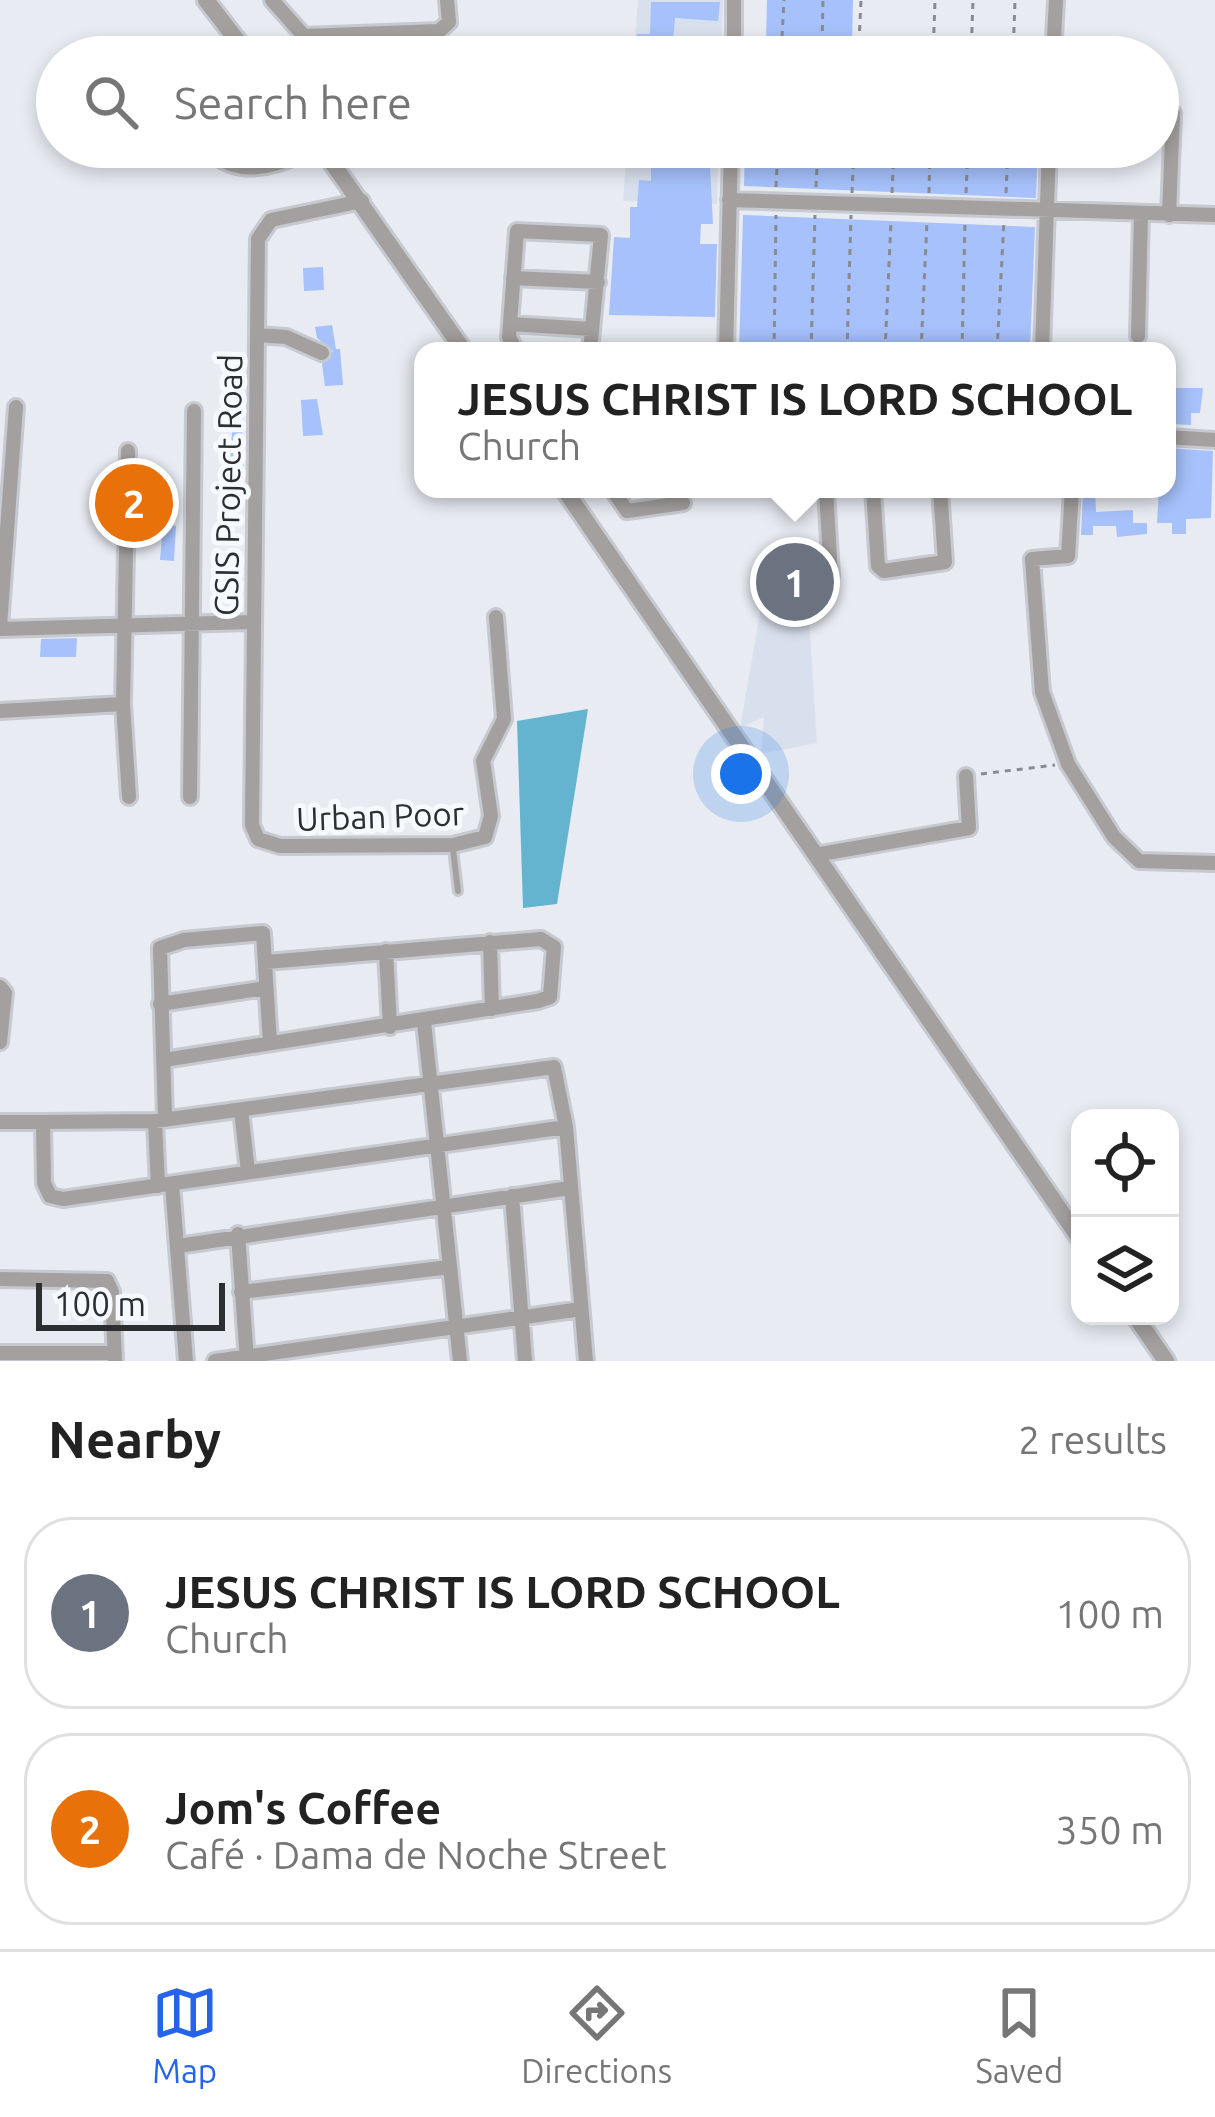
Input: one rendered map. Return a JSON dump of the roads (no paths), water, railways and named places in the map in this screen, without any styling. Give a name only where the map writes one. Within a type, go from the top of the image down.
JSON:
[{"type":"street","points":[[206,0],[234,36]]},
{"type":"street","points":[[272,0],[304,36],[439,32],[449,22],[447,0]]},
{"type":"street","points":[[734,0],[734,36]]},
{"type":"street","points":[[1054,36],[1056,0]]},
{"type":"street","points":[[337,168],[458,342]]},
{"type":"street","points":[[726,342],[730,168]]},
{"type":"street","points":[[1042,342],[1048,168]]},
{"type":"street","points":[[1169,215],[1171,168]]},
{"type":"street","points":[[729,200],[1215,215]]},
{"type":"street","name":"GSIS Project Road","points":[[264,844],[252,825],[251,622],[261,229],[271,220],[362,201]]},
{"type":"street","points":[[1138,336],[1141,214]]},
{"type":"street","points":[[514,342],[510,325],[517,231],[601,235],[591,342]]},
{"type":"street","points":[[513,278],[598,282]]},
{"type":"street","points":[[510,325],[592,329]]},
{"type":"street","points":[[259,334],[286,337],[322,353]]},
{"type":"street","points":[[16,406],[0,627],[251,622]]},
{"type":"street","points":[[190,797],[188,624],[194,411]]},
{"type":"street","points":[[1176,438],[1215,440]]},
{"type":"street","points":[[128,451],[123,704],[129,797]]},
{"type":"street","points":[[570,498],[1071,1226]]},
{"type":"street","points":[[618,498],[627,511],[682,502]]},
{"type":"street","points":[[827,498],[831,576]]},
{"type":"street","points":[[874,498],[878,566],[884,571],[945,562],[941,498]]},
{"type":"street","points":[[1071,498],[1068,556],[1032,559],[1042,692],[1068,764],[1114,837],[1139,861],[1215,863]]},
{"type":"street","name":"Urban Poor","points":[[264,844],[475,843],[491,827],[483,760],[504,719],[496,617]]},
{"type":"street","points":[[0,711],[123,704]]},
{"type":"street","points":[[814,855],[969,828],[965,776]]},
{"type":"street","points":[[186,1361],[178,1246],[165,1185],[160,1120],[164,1060],[157,957],[165,946],[258,931],[265,938],[270,1043]]},
{"type":"street","points":[[164,1060],[424,1022],[550,997],[555,951],[541,939],[266,962]]},
{"type":"street","points":[[490,942],[492,1010]]},
{"type":"street","points":[[386,952],[390,1027]]},
{"type":"street","points":[[0,987],[4,993],[0,1042]]},
{"type":"street","points":[[160,1004],[266,988]]},
{"type":"street","points":[[424,1022],[460,1361]]},
{"type":"street","points":[[0,1122],[160,1120],[554,1067],[566,1127],[586,1361]]},
{"type":"street","points":[[241,1110],[248,1172]]},
{"type":"street","points":[[43,1122],[44,1184],[53,1198],[566,1127]]},
{"type":"street","points":[[178,1246],[570,1188]]},
{"type":"street","points":[[512,1196],[524,1361]]},
{"type":"street","points":[[238,1234],[247,1359]]},
{"type":"street","points":[[241,1292],[450,1267]]},
{"type":"street","points":[[0,1280],[107,1281],[112,1292],[115,1357],[0,1353]]},
{"type":"street","points":[[214,1361],[312,1355],[581,1309]]},
{"type":"street","points":[[1141,1325],[1166,1361]]},
{"type":"lane","points":[[453,845],[458,891]]},
{"type":"water","points":[[588,709],[557,904],[523,908],[517,721]]},
{"type":"place","name":"Jom's Coffee","points":[[134,503]]},
{"type":"place","name":"JESUS CHRIST IS LORD SCHOOL","points":[[795,582]]}]
